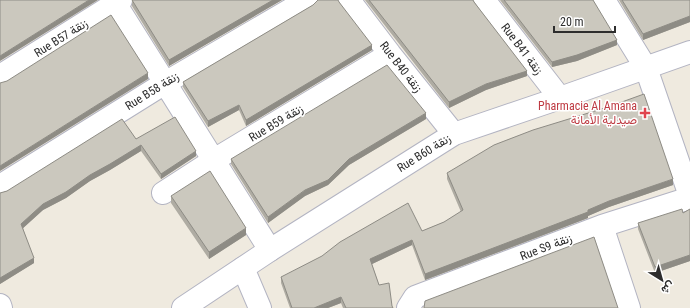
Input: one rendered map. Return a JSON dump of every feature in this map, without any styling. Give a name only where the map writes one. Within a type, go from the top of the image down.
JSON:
[{"type":"street","name":"Rue B58 زنقة","points":[[0,186],[165,82],[307,0]]},
{"type":"street","name":"Rue B40 زنقة","points":[[349,0],[454,134]]},
{"type":"street","name":"Rue B41 زنقة","points":[[484,0],[560,98]]},
{"type":"street","points":[[604,0],[646,68],[690,197]]},
{"type":"street","points":[[117,1],[165,82],[270,250]]},
{"type":"street","name":"Rue B57 زنقة","points":[[0,76],[117,1]]},
{"type":"street","name":"Rue B60 زنقة","points":[[183,308],[270,250],[454,134],[690,52]]},
{"type":"street","name":"Rue B59 زنقة","points":[[163,193],[214,160],[390,54]]},
{"type":"street","name":"Rue S9 زنقة","points":[[408,308],[415,297],[602,226],[690,197]]},
{"type":"street","points":[[602,226],[629,308]]},
{"type":"street","points":[[243,268],[260,308]]},
{"type":"building","points":[[0,0],[89,0],[0,56]]},
{"type":"building","points":[[132,0],[273,0],[169,60]]},
{"type":"building","points":[[318,0],[338,0],[372,45],[246,120],[239,105],[208,121],[183,82],[313,5]]},
{"type":"building","points":[[369,0],[473,0],[527,71],[486,84],[449,102]]},
{"type":"building","points":[[504,0],[593,0],[617,40],[577,55],[552,62]]},
{"type":"building","points":[[622,0],[690,0],[690,16],[643,34]]},
{"type":"building","points":[[111,15],[148,73],[0,166],[0,83],[7,81]]},
{"type":"building","points":[[387,65],[426,113],[349,159],[328,180],[305,190],[268,217],[231,159]]},
{"type":"building","points":[[644,94],[673,179],[609,201],[588,210],[588,212],[425,274],[412,240],[370,259],[379,285],[389,283],[393,308],[346,308],[341,297],[314,308],[292,308],[281,277],[322,256],[340,242],[408,203],[422,231],[444,222],[463,210],[447,173],[494,145],[533,130],[608,107]]},
{"type":"building","points":[[175,117],[196,151],[161,174],[141,145],[90,175],[66,192],[43,204],[21,224],[34,258],[0,278],[0,193],[7,191],[122,119],[136,139]]},
{"type":"building","points":[[210,171],[246,228],[209,252],[171,196]]},
{"type":"building","points":[[682,209],[683,213],[690,209],[690,255],[655,267],[638,223]]},
{"type":"building","points":[[594,237],[618,308],[424,308],[425,301]]},
{"type":"place","name":"Pharmacie Al Amana صيدلية الأمانة","points":[[645,113]]}]
